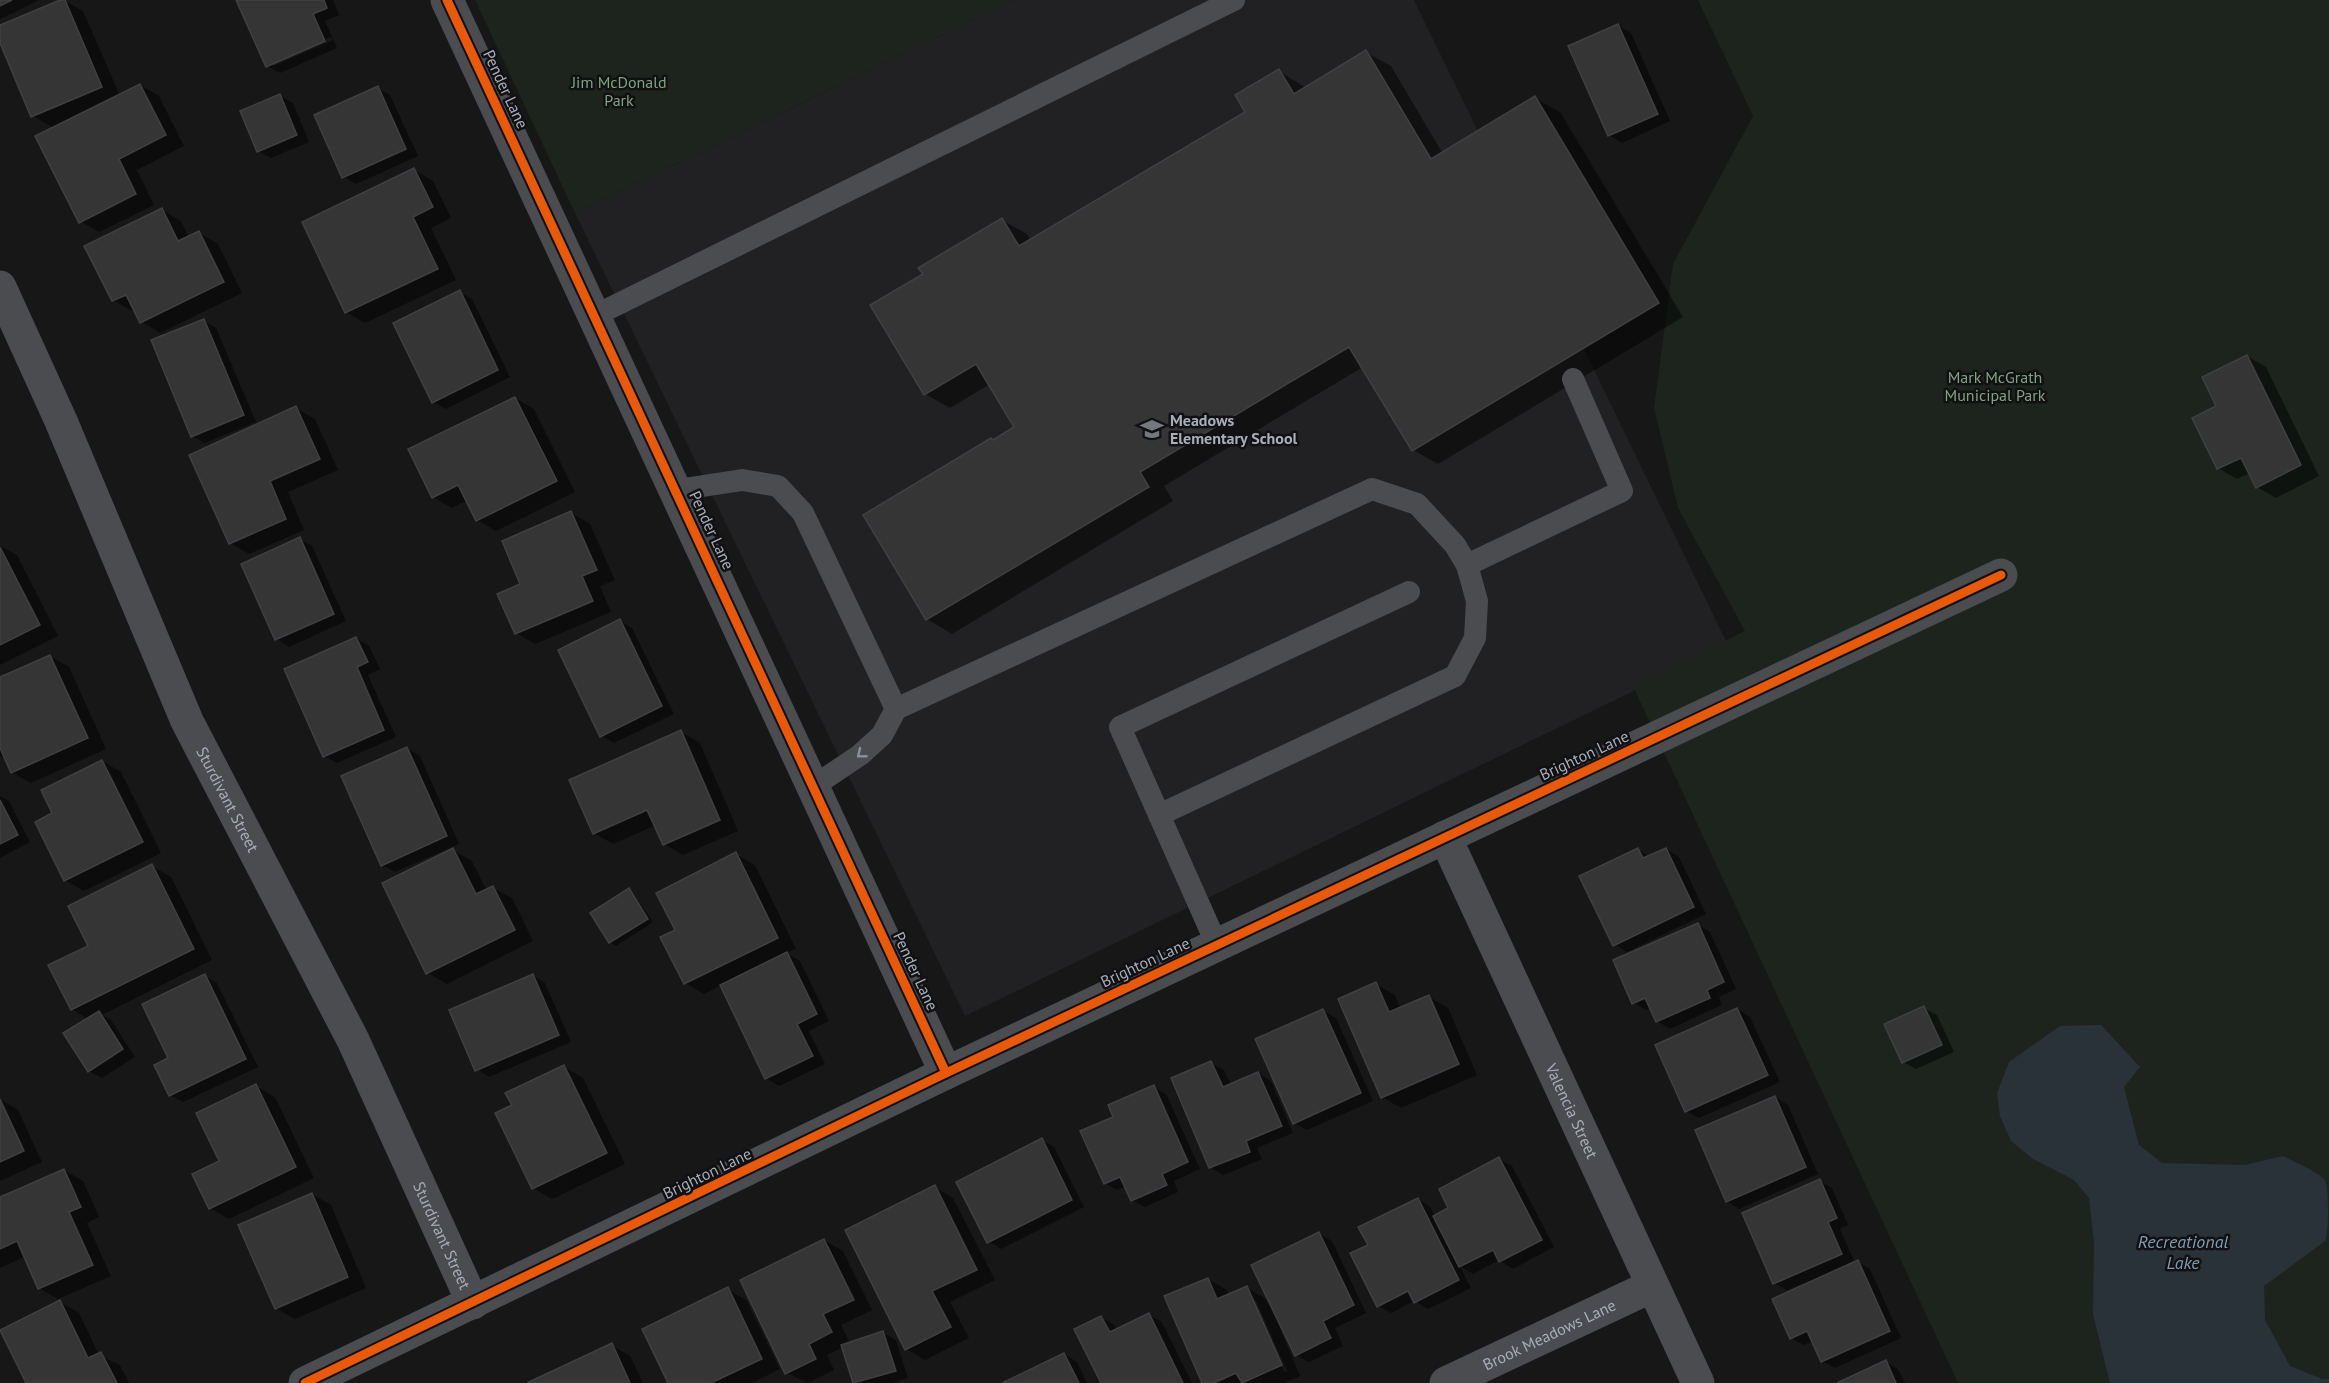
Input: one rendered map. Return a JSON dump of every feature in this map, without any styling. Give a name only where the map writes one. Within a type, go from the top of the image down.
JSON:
[{"type":"street","name":"Pender Lane","points":[[447,0],[596,315],[946,1073]]},
{"type":"street","name":"Sturdivant Street","points":[[0,287],[61,422],[187,721],[353,1041],[473,1303]]},
{"type":"street","name":"Brighton Lane","points":[[305,1383],[946,1073],[2001,575]]},
{"type":"street","name":"Valencia Street","points":[[1445,837],[1698,1383]]},
{"type":"street","name":"Brook Meadows Lane","points":[[1446,1383],[1652,1286]]},
{"type":"lane","points":[[596,315],[1234,0]]},
{"type":"lane","points":[[1467,565],[1622,491],[1573,379]]},
{"type":"lane","points":[[677,490],[742,480],[778,486],[803,513],[896,709]]},
{"type":"lane","points":[[814,786],[861,755],[882,735],[896,709],[1372,489],[1417,504],[1455,545],[1467,565],[1477,601],[1475,638],[1455,676],[1159,814]]},
{"type":"lane","points":[[1217,945],[1120,727],[1410,592]]},
{"type":"shaded area","name":"Meadows Elementary School","points":[[1014,0],[1414,0],[1728,645],[965,1016],[575,213]]},
{"type":"green space","name":"Jim McDonald Park","points":[[475,0],[1014,0],[575,213]]},
{"type":"green space","name":"Mark McGrath Municipal Park","points":[[1698,0],[2329,0],[2329,1383],[1958,1383],[1633,686],[1745,631],[1678,508],[1654,408],[1673,264],[1753,116]]},
{"type":"water","name":"Recreational Lake","points":[[2101,1025],[2140,1067],[2124,1087],[2139,1145],[2162,1163],[2245,1165],[2283,1156],[2325,1180],[2328,1210],[2325,1241],[2264,1286],[2265,1320],[2290,1366],[2322,1379],[2329,1379],[2329,1383],[2110,1383],[2093,1314],[2094,1243],[2089,1198],[2074,1180],[2033,1159],[2011,1141],[2000,1116],[1997,1093],[2009,1062],[2060,1026]]},
{"type":"building","points":[[0,0],[12,0],[0,6]]},
{"type":"building","points":[[65,0],[102,87],[31,117],[0,43],[0,25]]},
{"type":"building","points":[[236,0],[324,0],[327,8],[313,14],[325,41],[266,67]]},
{"type":"building","points":[[1618,24],[1658,114],[1608,136],[1568,46]]},
{"type":"building","points":[[1366,50],[1431,159],[1535,96],[1659,303],[1412,451],[1349,347],[1140,472],[1149,487],[926,620],[863,515],[991,438],[993,440],[1014,427],[976,364],[924,395],[870,305],[923,274],[918,268],[1002,218],[1019,246],[1245,112],[1235,95],[1279,69],[1294,94]]},
{"type":"building","points":[[140,84],[166,135],[119,159],[136,194],[79,223],[35,136]]},
{"type":"building","points":[[378,86],[406,149],[342,178],[314,115]]},
{"type":"building","points":[[280,94],[297,135],[257,152],[240,111]]},
{"type":"building","points":[[414,168],[433,207],[413,217],[438,269],[345,313],[302,222]]},
{"type":"building","points":[[162,208],[178,241],[199,231],[224,282],[140,323],[126,295],[112,301],[84,246]]},
{"type":"building","points":[[460,290],[498,370],[432,403],[393,323]]},
{"type":"building","points":[[204,319],[244,415],[191,437],[151,340]]},
{"type":"building","points":[[2247,355],[2301,465],[2256,488],[2241,458],[2217,469],[2192,418],[2216,406],[2202,377]]},
{"type":"building","points":[[515,397],[557,481],[476,521],[458,485],[432,498],[408,449]]},
{"type":"building","points":[[296,406],[320,459],[270,481],[286,519],[229,544],[189,455]]},
{"type":"building","points":[[571,511],[597,570],[582,576],[593,601],[515,634],[497,594],[520,584],[502,541]]},
{"type":"building","points":[[300,537],[334,614],[275,640],[241,564]]},
{"type":"building","points":[[0,547],[40,625],[0,645]]},
{"type":"building","points":[[620,619],[662,706],[600,737],[558,650]]},
{"type":"building","points":[[356,637],[368,662],[357,667],[384,730],[323,757],[284,669]]},
{"type":"building","points":[[50,655],[88,738],[11,773],[0,748],[0,677]]},
{"type":"building","points":[[681,730],[720,820],[663,845],[647,810],[593,834],[569,780]]},
{"type":"building","points":[[407,747],[447,836],[381,866],[341,776]]},
{"type":"building","points":[[102,760],[143,842],[64,881],[35,822],[52,813],[41,790]]},
{"type":"building","points":[[0,800],[18,835],[0,844]]},
{"type":"building","points":[[453,848],[476,894],[493,886],[515,930],[426,974],[382,883]]},
{"type":"building","points":[[1638,848],[1643,858],[1666,848],[1694,907],[1613,946],[1579,876]]},
{"type":"building","points":[[736,852],[778,938],[684,984],[660,937],[675,930],[656,893]]},
{"type":"building","points":[[152,864],[194,949],[71,1010],[48,965],[88,946],[68,906]]},
{"type":"building","points":[[629,888],[648,919],[609,943],[590,913]]},
{"type":"building","points":[[1698,923],[1724,982],[1707,990],[1710,998],[1656,1022],[1645,998],[1632,1004],[1613,960]]},
{"type":"building","points":[[787,952],[817,1014],[797,1024],[813,1056],[765,1079],[720,985]]},
{"type":"building","points":[[205,974],[246,1059],[169,1096],[154,1065],[168,1058],[142,1004]]},
{"type":"building","points":[[533,974],[559,1035],[475,1071],[449,1010]]},
{"type":"building","points":[[1376,982],[1389,1012],[1429,995],[1459,1064],[1381,1098],[1338,999]]},
{"type":"building","points":[[1924,1006],[1942,1045],[1902,1063],[1884,1024]]},
{"type":"building","points":[[1737,1008],[1768,1075],[1685,1112],[1655,1045]]},
{"type":"building","points":[[1323,1009],[1361,1093],[1293,1124],[1255,1039]]},
{"type":"building","points":[[99,1011],[123,1049],[88,1072],[63,1033]]},
{"type":"building","points":[[1211,1061],[1223,1087],[1258,1072],[1282,1126],[1246,1141],[1250,1152],[1209,1168],[1171,1078]]},
{"type":"building","points":[[564,1065],[607,1153],[532,1189],[495,1113],[512,1105],[505,1093]]},
{"type":"building","points":[[256,1084],[296,1167],[209,1209],[192,1174],[219,1161],[196,1113]]},
{"type":"building","points":[[1154,1085],[1188,1162],[1162,1174],[1167,1185],[1131,1201],[1120,1177],[1104,1184],[1080,1131],[1113,1117],[1108,1105]]},
{"type":"building","points":[[1775,1096],[1806,1167],[1726,1202],[1695,1130]]},
{"type":"building","points":[[0,1099],[24,1151],[0,1162]]},
{"type":"building","points":[[1042,1138],[1072,1200],[987,1243],[956,1182]]},
{"type":"building","points":[[1499,1157],[1542,1240],[1499,1262],[1493,1250],[1459,1267],[1433,1216],[1448,1208],[1439,1189]]},
{"type":"building","points":[[64,1169],[81,1207],[69,1212],[93,1265],[38,1289],[17,1241],[0,1249],[0,1197]]},
{"type":"building","points":[[1820,1179],[1837,1218],[1828,1222],[1842,1254],[1773,1284],[1742,1213]]},
{"type":"building","points":[[935,1185],[977,1270],[932,1291],[951,1327],[905,1350],[845,1230]]},
{"type":"building","points":[[312,1193],[348,1277],[275,1309],[238,1225]]},
{"type":"building","points":[[1418,1198],[1459,1280],[1414,1303],[1408,1291],[1377,1307],[1350,1253],[1368,1245],[1358,1227]]},
{"type":"building","points":[[1319,1232],[1354,1305],[1323,1321],[1331,1338],[1295,1356],[1251,1265]]},
{"type":"building","points":[[824,1239],[854,1300],[823,1314],[832,1332],[809,1344],[816,1359],[785,1374],[740,1280]]},
{"type":"building","points":[[1858,1260],[1890,1331],[1821,1362],[1807,1331],[1790,1339],[1772,1299]]},
{"type":"building","points":[[1208,1278],[1217,1299],[1247,1286],[1282,1365],[1242,1383],[1236,1373],[1214,1383],[1202,1383],[1164,1296]]},
{"type":"building","points":[[728,1287],[762,1359],[711,1383],[668,1383],[642,1329]]},
{"type":"building","points":[[60,1300],[88,1358],[101,1352],[117,1383],[26,1383],[0,1330]]},
{"type":"building","points":[[1149,1313],[1183,1383],[1101,1383],[1074,1329],[1101,1316],[1110,1332]]},
{"type":"building","points":[[883,1331],[896,1371],[853,1383],[841,1345]]},
{"type":"building","points":[[612,1343],[630,1383],[527,1383]]},
{"type":"building","points":[[1064,1353],[1079,1383],[1002,1383]]},
{"type":"building","points":[[1886,1360],[1896,1383],[1837,1383]]},
{"type":"cycle path","points":[[447,0],[946,1073]]},
{"type":"cycle path","points":[[305,1383],[946,1073],[2001,575]]},
{"type":"place","name":"Meadows Elementary School","points":[[1152,429]]}]
